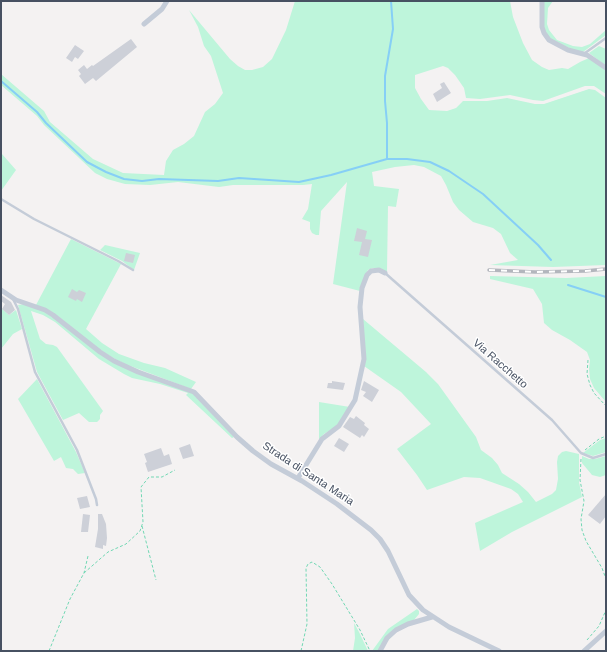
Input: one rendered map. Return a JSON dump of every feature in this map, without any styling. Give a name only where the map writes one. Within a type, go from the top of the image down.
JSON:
[{"type":"street","points":[[144,24],[162,9],[167,1]]},
{"type":"street","points":[[542,1],[542,27],[548,40],[568,50],[585,54],[606,68]]},
{"type":"street","points":[[298,478],[322,439],[339,426],[355,401],[364,359],[360,307],[362,288],[366,276],[371,271],[378,269],[385,273]]},
{"type":"street","name":"Strada di Santa Maria","points":[[1,290],[12,298],[53,314],[114,361],[138,372],[192,391],[250,449],[272,464],[298,478],[352,514],[377,536],[390,555],[409,595],[417,605],[432,616],[463,634],[499,651]]},
{"type":"street","points":[[380,651],[387,638],[396,630],[408,624],[432,616]]},
{"type":"street","points":[[584,651],[606,631]]},
{"type":"lane","points":[[585,54],[606,38]]},
{"type":"lane","points":[[1,199],[34,219],[133,270]]},
{"type":"lane","name":"Via Racchetto","points":[[385,273],[552,420],[581,453]]},
{"type":"lane","points":[[12,298],[18,309],[35,372],[77,450],[97,505]]},
{"type":"lane","points":[[581,453],[593,458],[606,454]]},
{"type":"path","points":[[588,360],[587,374],[590,385],[596,395],[606,406]]},
{"type":"path","points":[[606,436],[599,439],[581,453],[580,480],[584,502],[581,517],[582,530],[587,544],[602,568],[606,580]]},
{"type":"path","points":[[156,580],[142,525],[142,484],[149,477],[164,477],[175,470]]},
{"type":"path","points":[[84,573],[108,552],[126,544],[133,539],[140,531],[142,525]]},
{"type":"path","points":[[49,651],[70,599],[84,573],[88,556]]},
{"type":"path","points":[[302,651],[308,624],[306,568],[308,564],[312,562],[320,567],[335,588],[360,630],[370,651]]},
{"type":"path","points":[[583,644],[599,626],[606,610]]},
{"type":"green space","points":[[295,1],[510,1],[513,17],[523,43],[532,60],[549,70],[562,68],[568,69],[589,58],[604,69],[606,72],[606,94],[594,86],[585,86],[543,101],[510,95],[480,99],[466,98],[464,88],[455,75],[448,68],[443,66],[415,75],[415,88],[429,110],[447,111],[456,108],[463,101],[487,101],[507,98],[535,104],[544,104],[589,89],[595,90],[606,98],[606,265],[553,267],[490,265],[518,260],[510,253],[501,234],[493,228],[473,222],[459,210],[453,202],[441,176],[424,167],[414,165],[372,172],[374,186],[399,189],[396,207],[388,206],[387,272],[378,268],[368,270],[360,291],[333,284],[347,182],[321,211],[319,235],[316,235],[312,233],[310,229],[310,222],[302,219],[308,209],[312,184],[233,185],[219,187],[178,182],[150,185],[125,184],[107,179],[95,173],[44,125],[37,116],[1,85],[1,74],[44,111],[50,122],[93,159],[123,173],[164,175],[166,161],[173,150],[194,136],[205,112],[215,104],[223,93],[211,56],[204,46],[198,27],[189,10],[230,59],[245,70],[252,70],[263,67],[272,59],[286,30]]},
{"type":"green space","points":[[544,1],[553,1],[548,8],[547,24],[549,30],[557,40],[573,46],[582,47],[590,44],[606,30],[606,35],[583,52],[571,49],[547,37],[543,24]]},
{"type":"green space","points":[[599,46],[606,49],[606,66],[589,53]]},
{"type":"green space","points":[[2,154],[16,170],[1,191],[1,155]]},
{"type":"green space","points":[[71,239],[121,264],[86,329],[102,343],[119,354],[144,363],[165,368],[196,382],[191,389],[120,362],[100,350],[59,317],[36,305]]},
{"type":"green space","points":[[105,245],[140,253],[134,270],[122,261],[100,250]]},
{"type":"green space","points":[[490,276],[566,278],[606,276],[606,402],[594,388],[590,379],[590,360],[587,352],[552,330],[544,323],[542,304],[533,289],[490,279]]},
{"type":"green space","points":[[24,304],[49,313],[98,352],[192,393],[234,437],[232,438],[186,395],[188,393],[160,384],[132,378],[124,374],[99,359],[55,322],[43,315],[31,311],[40,339],[46,344],[57,347],[103,411],[97,422],[89,422],[79,413],[63,420],[37,372],[18,305]]},
{"type":"green space","points":[[1,308],[9,315],[16,310],[22,329],[13,334],[1,349]]},
{"type":"green space","points":[[363,319],[426,372],[438,384],[476,437],[481,450],[492,458],[502,473],[519,484],[536,502],[552,494],[556,490],[558,479],[558,456],[562,452],[566,451],[579,454],[579,482],[582,497],[512,532],[480,551],[475,523],[523,502],[518,494],[511,489],[480,478],[464,477],[427,490],[397,449],[431,424],[401,392],[364,366]]},
{"type":"green space","points":[[37,379],[76,452],[85,473],[78,474],[73,469],[66,468],[61,457],[54,461],[18,399]]},
{"type":"green space","points":[[319,402],[350,407],[337,426],[324,434],[319,440]]},
{"type":"green space","points":[[606,438],[606,452],[593,456],[583,453],[600,440]]},
{"type":"green space","points":[[582,456],[589,459],[595,459],[606,456],[606,475],[600,477],[592,475],[582,463]]},
{"type":"green space","points":[[417,609],[419,614],[414,620],[403,625],[378,651],[372,651],[388,629]]},
{"type":"green space","points":[[354,623],[368,651],[353,651],[355,638]]},
{"type":"building","points":[[131,39],[137,47],[96,81],[93,78],[85,84],[79,76],[81,74],[78,70],[84,65],[87,69],[92,65],[93,66]]},
{"type":"building","points":[[75,45],[84,51],[78,59],[75,57],[72,62],[66,58]]},
{"type":"building","points":[[444,82],[451,93],[437,102],[433,94],[442,88],[440,84]]},
{"type":"building","points":[[357,228],[367,231],[365,239],[372,240],[368,257],[359,255],[362,242],[354,241]]},
{"type":"building","points":[[126,253],[135,255],[133,263],[124,261]]},
{"type":"building","points":[[72,289],[77,292],[79,290],[86,293],[82,302],[68,297]]},
{"type":"building","points":[[1,295],[11,302],[15,310],[9,315],[2,309],[5,304],[1,301]]},
{"type":"building","points":[[332,381],[345,383],[343,390],[327,388],[328,383],[332,383]]},
{"type":"building","points":[[364,381],[379,390],[372,402],[363,396],[366,392],[361,390]]},
{"type":"building","points":[[356,416],[365,423],[364,425],[369,429],[364,437],[362,435],[360,438],[343,427],[350,417],[354,419]]},
{"type":"building","points":[[339,438],[349,444],[344,452],[334,446]]},
{"type":"building","points":[[190,444],[194,456],[183,459],[179,448]]},
{"type":"building","points":[[161,448],[164,456],[169,454],[172,464],[148,472],[144,454]]},
{"type":"building","points":[[606,494],[606,516],[600,524],[588,515]]},
{"type":"building","points":[[87,496],[90,507],[80,509],[77,498]]},
{"type":"building","points":[[83,514],[90,515],[88,532],[81,532]]},
{"type":"building","points":[[98,514],[102,514],[106,524],[107,538],[106,546],[103,545],[103,549],[95,547],[98,529]]},
{"type":"waterway","points":[[387,159],[385,76],[393,29],[391,1]]},
{"type":"waterway","points":[[1,81],[37,112],[46,123],[87,162],[124,179],[142,181],[159,179],[218,181],[239,178],[299,182],[331,175],[387,159],[407,159],[430,162],[449,171],[483,194],[538,245],[551,260]]},
{"type":"waterway","points":[[568,285],[606,297]]},
{"type":"railway","points":[[489,270],[535,272],[606,269]]}]
